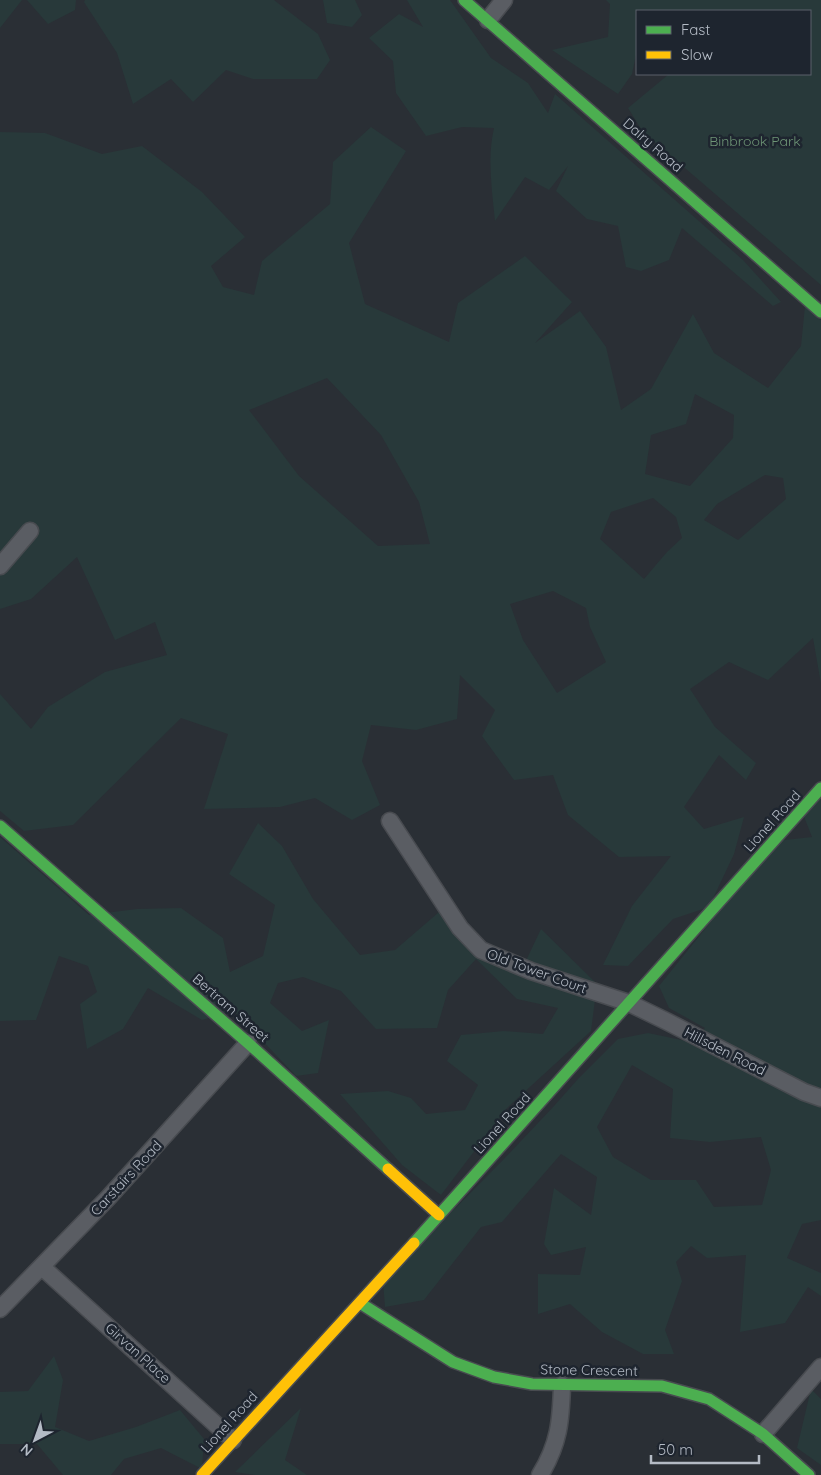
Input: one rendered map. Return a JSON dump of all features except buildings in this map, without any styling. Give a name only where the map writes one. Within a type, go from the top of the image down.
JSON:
[{"type":"street","name":"Dalry Road","points":[[464,0],[821,312]]},
{"type":"street","points":[[488,20],[504,0]]},
{"type":"street","points":[[0,566],[30,531]]},
{"type":"street","name":"Lionel Road","points":[[202,1475],[360,1303],[821,788]]},
{"type":"street","name":"Old Tower Court","points":[[390,821],[460,928],[481,950],[531,971],[629,1003]]},
{"type":"street","name":"Bertram Street","points":[[0,826],[248,1043],[439,1215]]},
{"type":"street","name":"Hillsden Road","points":[[629,1003],[804,1092],[821,1098]]},
{"type":"street","name":"Carstairs Road","points":[[0,1309],[108,1198],[248,1043]]},
{"type":"street","name":"Girvan Place","points":[[42,1266],[233,1440]]},
{"type":"street","name":"Stone Crescent","points":[[360,1303],[453,1362],[494,1377],[532,1384],[562,1386],[662,1386],[709,1399],[763,1434],[809,1475]]},
{"type":"street","points":[[763,1434],[821,1367]]},
{"type":"street","points":[[540,1475],[555,1446],[561,1420],[562,1386]]},
{"type":"green space","points":[[0,0],[22,0],[0,28]]},
{"type":"green space","points":[[27,0],[76,0],[75,10],[48,24]]},
{"type":"green space","points":[[85,0],[274,0],[318,34],[330,60],[317,79],[253,79],[226,70],[193,102],[171,79],[133,104],[117,53],[84,2]]},
{"type":"green space","points":[[323,0],[355,0],[362,15],[352,27],[327,23]]},
{"type":"green space","points":[[407,0],[450,0],[491,58],[528,83],[548,113],[555,94],[743,260],[781,302],[773,306],[682,228],[669,260],[641,271],[626,267],[618,226],[587,219],[556,191],[568,166],[549,190],[525,177],[495,221],[490,162],[494,128],[462,127],[426,136],[396,93],[393,61],[369,38],[399,14],[423,27]]},
{"type":"green space","name":"Binbrook Park","points":[[606,0],[821,0],[821,285],[643,132],[628,108],[668,75],[811,75],[811,10],[636,10],[636,55],[632,74],[618,94],[552,50],[608,37],[610,4]]},
{"type":"green space","points":[[371,127],[406,151],[349,243],[365,304],[449,342],[458,303],[525,256],[572,302],[535,343],[580,311],[606,347],[621,410],[651,389],[693,314],[714,353],[768,388],[801,346],[805,306],[821,320],[821,684],[813,638],[768,680],[729,662],[690,689],[715,727],[756,763],[746,780],[719,755],[684,807],[704,829],[744,817],[734,854],[709,907],[673,919],[628,966],[603,965],[632,906],[671,856],[619,857],[568,815],[553,775],[514,780],[482,736],[495,710],[460,675],[457,719],[416,730],[371,725],[362,761],[380,805],[352,820],[315,798],[280,807],[204,809],[228,734],[181,718],[73,825],[24,831],[0,811],[0,694],[31,729],[48,707],[105,672],[167,655],[155,622],[115,640],[77,557],[31,599],[0,609],[0,132],[45,133],[102,154],[142,146],[202,192],[245,237],[211,266],[223,287],[254,295],[262,261],[330,204],[333,162]],"holes":[[[327,378],[381,435],[419,502],[430,544],[378,546],[299,476],[249,410]],[[695,394],[734,415],[733,438],[690,486],[645,474],[651,435],[686,424]],[[765,475],[783,478],[786,499],[738,540],[704,520],[717,504]],[[653,498],[676,517],[682,538],[644,579],[600,539],[611,512]],[[553,591],[586,608],[590,627],[606,662],[557,693],[523,640],[510,604]]]},
{"type":"green space","points":[[821,798],[821,1220],[802,1224],[787,1258],[821,1273],[821,1296],[808,1287],[785,1323],[740,1332],[746,1255],[707,1258],[691,1246],[676,1262],[682,1281],[665,1330],[674,1354],[643,1354],[602,1332],[570,1304],[538,1314],[538,1274],[580,1275],[586,1247],[551,1255],[544,1244],[554,1188],[591,1215],[597,1177],[561,1154],[502,1222],[481,1227],[424,1300],[385,1307],[383,1281],[503,1160],[618,1039],[648,1033],[691,1042],[705,1028],[669,1008],[659,986],[776,841],[812,837],[803,814]],"holes":[[[632,1065],[673,1089],[670,1138],[710,1142],[761,1137],[771,1170],[762,1205],[714,1207],[696,1180],[651,1180],[613,1157],[597,1127]]]},
{"type":"green space","points":[[258,823],[282,846],[313,899],[360,955],[395,950],[453,900],[471,948],[523,967],[541,929],[597,984],[591,1031],[507,1108],[441,1195],[402,1165],[340,1094],[388,1091],[411,1098],[426,1114],[465,1110],[478,1085],[447,1061],[461,1035],[504,1031],[543,1034],[558,1008],[517,999],[476,959],[448,990],[437,1028],[376,1029],[341,991],[303,977],[278,983],[270,1003],[302,1031],[329,1020],[318,1073],[296,1076],[234,1011],[202,1020],[148,988],[123,1029],[87,1049],[80,1004],[97,992],[88,966],[59,956],[36,1020],[0,1021],[0,837],[89,915],[137,909],[181,908],[223,938],[230,972],[263,956],[275,905],[229,874]]},
{"type":"green space","points":[[54,1356],[63,1380],[55,1427],[89,1441],[136,1427],[180,1410],[204,1439],[202,1469],[161,1448],[124,1459],[111,1475],[63,1475],[37,1444],[0,1444],[0,1392],[28,1391]]},
{"type":"green space","points":[[811,1389],[821,1399],[821,1465],[797,1448]]},
{"type":"green space","points":[[301,1408],[285,1460],[307,1475],[255,1475],[235,1472]]},
{"type":"traffic: fast","points":[[464,0],[821,312]]},
{"type":"traffic: fast","points":[[414,1243],[821,788]]},
{"type":"traffic: fast","points":[[0,826],[248,1043],[388,1169]]},
{"type":"traffic: fast","points":[[360,1303],[453,1362],[494,1377],[532,1384],[662,1386],[709,1399],[763,1434],[809,1475]]},
{"type":"traffic: slow","points":[[388,1169],[439,1215]]},
{"type":"traffic: slow","points":[[202,1475],[414,1243]]}]
